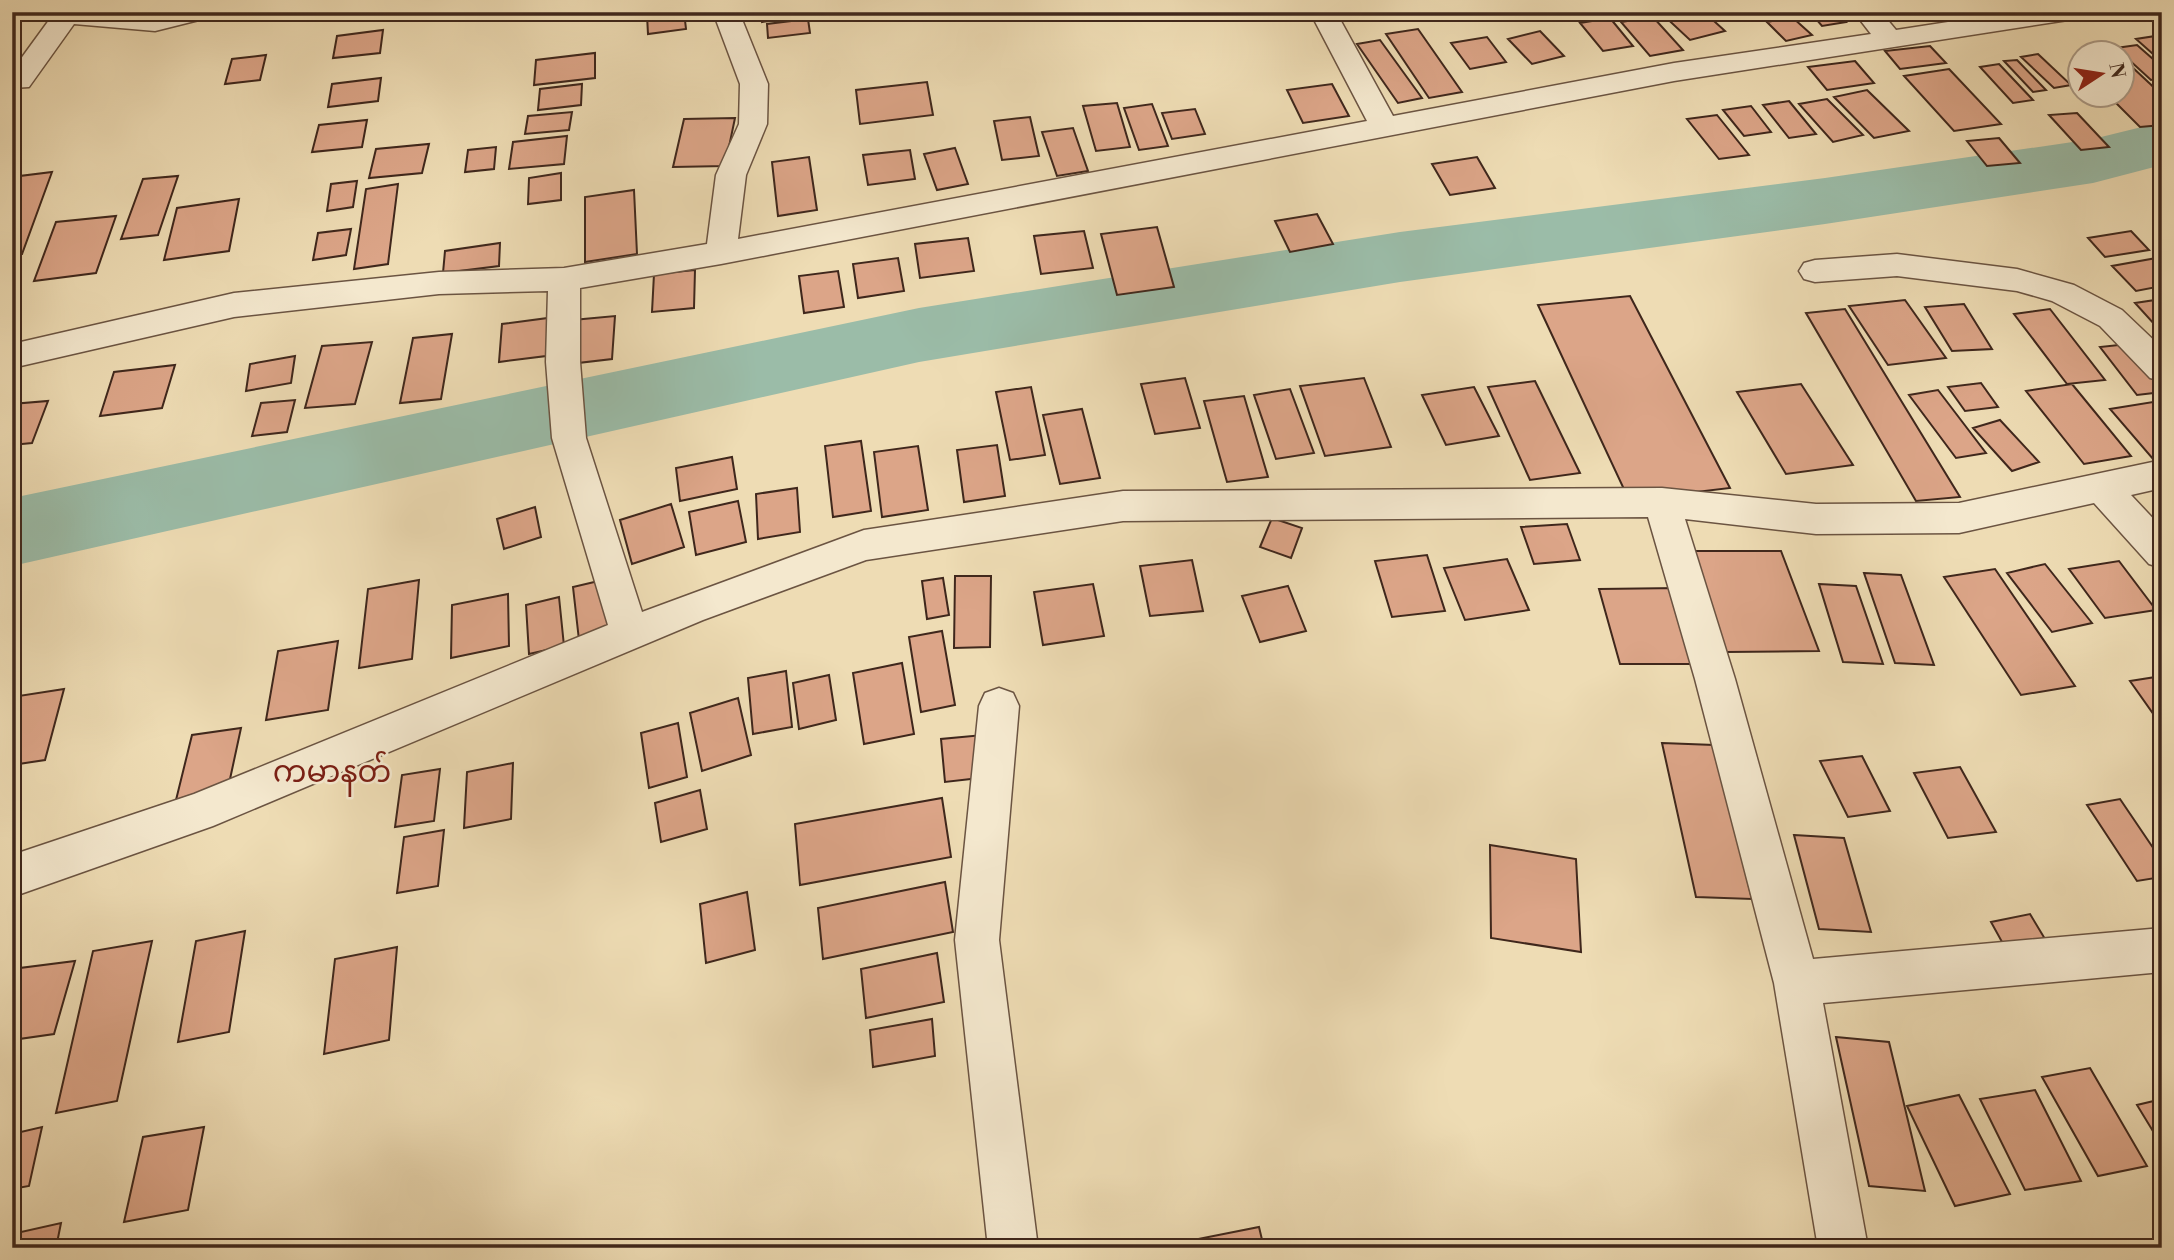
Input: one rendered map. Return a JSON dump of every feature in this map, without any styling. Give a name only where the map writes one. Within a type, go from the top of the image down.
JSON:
[{"type":"street","points":[[19,81],[69,14],[155,23],[198,12]]},
{"type":"street","points":[[721,253],[731,175],[753,124],[754,84],[726,12]]},
{"type":"street","points":[[1323,12],[1384,127]]},
{"type":"street","points":[[1867,12],[1889,40]]},
{"type":"street","points":[[12,356],[234,305],[439,283],[564,279],[721,253],[1674,72],[2068,12]]},
{"type":"street","points":[[1815,271],[1897,265],[2017,280],[2063,293],[2111,318],[2162,369]]},
{"type":"street","points":[[564,279],[563,362],[569,438],[630,634]]},
{"type":"street","points":[[12,876],[198,813],[630,634],[864,545],[1123,506],[1662,502],[1816,519],[1959,519],[2162,474]]},
{"type":"street","points":[[2101,488],[2162,552]]},
{"type":"street","points":[[1662,502],[1715,680],[1797,983],[1843,1248]]},
{"type":"street","points":[[999,706],[977,940],[1013,1248]]},
{"type":"street","points":[[1797,983],[2162,950]]},
{"type":"building","points":[[253,12],[289,12],[285,19],[248,18]]},
{"type":"building","points":[[684,12],[686,29],[648,34],[647,15]]},
{"type":"building","points":[[760,12],[793,12],[795,17],[762,22]]},
{"type":"building","points":[[1334,12],[1381,12],[1341,21]]},
{"type":"building","points":[[1660,12],[1704,12],[1725,31],[1690,40]]},
{"type":"building","points":[[1810,12],[1837,12],[1846,22],[1822,26]]},
{"type":"building","points":[[1653,17],[1683,50],[1650,56],[1621,22]]},
{"type":"building","points":[[1792,17],[1812,35],[1786,41],[1767,22]]},
{"type":"building","points":[[1610,18],[1633,46],[1603,51],[1580,23]]},
{"type":"building","points":[[808,19],[810,33],[768,38],[767,24]]},
{"type":"building","points":[[1418,29],[1462,92],[1429,98],[1386,34]]},
{"type":"building","points":[[383,30],[380,53],[333,58],[337,36]]},
{"type":"building","points":[[1540,31],[1564,56],[1532,64],[1508,39]]},
{"type":"building","points":[[2162,35],[2162,62],[2136,39]]},
{"type":"building","points":[[1487,37],[1506,62],[1470,69],[1451,43]]},
{"type":"building","points":[[1380,40],[1422,98],[1398,103],[1357,44]]},
{"type":"building","points":[[2136,45],[2162,67],[2162,78],[2151,80],[2136,66]]},
{"type":"building","points":[[1930,46],[1946,63],[1900,69],[1885,51]]},
{"type":"building","points":[[595,53],[595,78],[534,85],[536,60]]},
{"type":"building","points":[[2038,54],[2066,80],[2066,86],[2054,88],[2021,57]]},
{"type":"building","points":[[266,55],[260,80],[225,84],[232,59]]},
{"type":"building","points":[[2017,60],[2046,90],[2033,92],[2004,61]]},
{"type":"building","points":[[1855,61],[1874,83],[1827,90],[1808,67]]},
{"type":"building","points":[[1999,64],[2033,100],[2013,103],[1980,67]]},
{"type":"building","points":[[1949,69],[2001,124],[1954,131],[1904,76]]},
{"type":"building","points":[[2136,71],[2162,95],[2162,125],[2140,127],[2121,108],[2136,108]]},
{"type":"building","points":[[381,78],[378,101],[328,107],[332,84]]},
{"type":"building","points":[[927,82],[933,115],[860,124],[856,90]]},
{"type":"building","points":[[582,84],[581,105],[538,110],[540,89]]},
{"type":"building","points":[[1332,84],[1349,116],[1303,123],[1287,90]]},
{"type":"building","points":[[1867,90],[1909,131],[1874,138],[1834,97]]},
{"type":"building","points":[[1827,99],[1863,135],[1833,142],[1799,104]]},
{"type":"building","points":[[1789,101],[1816,134],[1789,138],[1763,105]]},
{"type":"building","points":[[1117,103],[1130,147],[1096,151],[1083,106]]},
{"type":"building","points":[[1152,104],[1168,146],[1139,150],[1124,108]]},
{"type":"building","points":[[1751,106],[1771,132],[1744,136],[1723,110]]},
{"type":"building","points":[[1195,109],[1205,134],[1172,139],[1162,113]]},
{"type":"building","points":[[572,112],[569,130],[525,134],[528,116]]},
{"type":"building","points":[[2077,113],[2109,147],[2081,150],[2049,115]]},
{"type":"building","points":[[1717,115],[1749,155],[1719,159],[1687,119]]},
{"type":"building","points":[[1030,117],[1039,156],[1002,160],[994,121]]},
{"type":"building","points":[[735,118],[725,166],[673,167],[684,119]]},
{"type":"building","points":[[367,120],[362,147],[312,152],[319,125]]},
{"type":"building","points":[[1073,128],[1088,171],[1057,176],[1042,132]]},
{"type":"building","points":[[567,136],[564,164],[509,169],[513,142]]},
{"type":"building","points":[[1999,138],[2020,163],[1987,166],[1967,141]]},
{"type":"building","points":[[429,144],[422,173],[369,178],[376,149]]},
{"type":"building","points":[[496,147],[494,169],[465,172],[468,150]]},
{"type":"building","points":[[955,148],[968,184],[937,190],[924,154]]},
{"type":"building","points":[[910,150],[915,179],[868,185],[863,155]]},
{"type":"building","points":[[809,157],[817,210],[778,216],[772,162]]},
{"type":"building","points":[[1477,157],[1495,188],[1450,195],[1432,164]]},
{"type":"building","points":[[52,172],[22,254],[12,255],[12,177]]},
{"type":"building","points":[[561,173],[561,200],[528,204],[529,178]]},
{"type":"building","points":[[178,176],[158,235],[121,239],[143,179]]},
{"type":"building","points":[[357,181],[353,207],[327,211],[331,184]]},
{"type":"building","points":[[398,184],[388,264],[354,269],[366,189]]},
{"type":"building","points":[[634,190],[637,254],[585,262],[585,197]]},
{"type":"building","points":[[239,199],[229,251],[164,260],[177,208]]},
{"type":"building","points":[[1317,214],[1333,244],[1290,252],[1275,221]]},
{"type":"building","points":[[116,216],[96,273],[34,281],[56,222]]},
{"type":"building","points":[[1157,227],[1174,287],[1117,295],[1101,234]]},
{"type":"building","points":[[351,229],[346,255],[313,260],[318,233]]},
{"type":"building","points":[[1084,231],[1093,268],[1041,274],[1034,236]]},
{"type":"building","points":[[2131,231],[2149,250],[2105,257],[2088,238]]},
{"type":"building","points":[[968,238],[974,271],[920,278],[915,244]]},
{"type":"building","points":[[500,243],[499,266],[443,273],[445,251]]},
{"type":"building","points":[[2162,257],[2162,286],[2136,291],[2112,266]]},
{"type":"building","points":[[898,258],[904,291],[858,298],[853,264]]},
{"type":"building","points":[[695,270],[694,308],[652,312],[654,274]]},
{"type":"building","points":[[838,271],[844,307],[804,313],[799,276]]},
{"type":"building","points":[[1630,296],[1730,488],[1629,500],[1538,305]]},
{"type":"building","points":[[2162,299],[2162,324],[2155,325],[2135,303]]},
{"type":"building","points":[[1905,300],[1946,358],[1888,365],[1849,306]]},
{"type":"building","points":[[1964,304],[1992,349],[1952,351],[1925,307]]},
{"type":"building","points":[[1845,309],[1960,497],[1916,501],[1806,313]]},
{"type":"building","points":[[2050,309],[2105,380],[2067,384],[2014,314]]},
{"type":"building","points":[[615,316],[612,359],[569,364],[573,320]]},
{"type":"building","points":[[548,318],[546,356],[499,362],[502,324]]},
{"type":"building","points":[[452,334],[441,399],[400,403],[413,338]]},
{"type":"building","points":[[372,342],[355,404],[305,408],[322,346]]},
{"type":"building","points":[[2128,344],[2162,386],[2162,392],[2137,395],[2100,347]]},
{"type":"building","points":[[295,356],[291,383],[246,391],[250,364]]},
{"type":"building","points":[[175,365],[162,408],[100,416],[114,372]]},
{"type":"building","points":[[1185,378],[1200,428],[1155,434],[1141,384]]},
{"type":"building","points":[[1364,378],[1391,447],[1325,456],[1300,386]]},
{"type":"building","points":[[1535,381],[1580,473],[1530,480],[1488,387]]},
{"type":"building","points":[[1981,383],[1998,407],[1965,411],[1948,387]]},
{"type":"building","points":[[1801,384],[1853,465],[1786,474],[1737,392]]},
{"type":"building","points":[[2072,384],[2131,456],[2084,464],[2026,391]]},
{"type":"building","points":[[1031,387],[1045,455],[1010,460],[996,392]]},
{"type":"building","points":[[1474,387],[1499,436],[1446,445],[1422,395]]},
{"type":"building","points":[[1290,389],[1314,453],[1276,459],[1254,395]]},
{"type":"building","points":[[1938,390],[1986,453],[1956,458],[1909,395]]},
{"type":"building","points":[[1244,396],[1268,477],[1227,482],[1204,401]]},
{"type":"building","points":[[295,400],[287,432],[252,436],[261,403]]},
{"type":"building","points":[[48,401],[32,443],[12,445],[12,404]]},
{"type":"building","points":[[2153,402],[2162,412],[2162,458],[2153,459],[2110,409]]},
{"type":"building","points":[[1082,409],[1100,478],[1060,484],[1043,415]]},
{"type":"building","points":[[2000,420],[2039,462],[2012,471],[1973,428]]},
{"type":"building","points":[[861,441],[871,511],[833,517],[825,446]]},
{"type":"building","points":[[997,445],[1005,496],[964,502],[957,450]]},
{"type":"building","points":[[918,446],[928,510],[882,517],[874,452]]},
{"type":"building","points":[[732,457],[737,489],[680,501],[676,468]]},
{"type":"building","points":[[797,488],[800,532],[758,539],[756,494]]},
{"type":"building","points":[[738,501],[746,542],[696,555],[689,512]]},
{"type":"building","points":[[671,504],[684,547],[632,564],[620,520]]},
{"type":"building","points":[[535,507],[541,537],[504,549],[497,519]]},
{"type":"building","points":[[1272,518],[1302,528],[1291,558],[1260,547]]},
{"type":"building","points":[[1567,524],[1580,560],[1534,564],[1521,527]]},
{"type":"building","points":[[1693,551],[1781,551],[1819,651],[1726,652]]},
{"type":"building","points":[[1427,555],[1445,611],[1392,617],[1375,561]]},
{"type":"building","points":[[1507,559],[1529,610],[1465,620],[1444,568]]},
{"type":"building","points":[[1192,560],[1203,611],[1150,616],[1140,566]]},
{"type":"building","points":[[2119,561],[2156,610],[2105,618],[2069,569]]},
{"type":"building","points":[[2045,564],[2092,623],[2052,632],[2007,573]]},
{"type":"building","points":[[1995,569],[2075,686],[2021,695],[1944,577]]},
{"type":"building","points":[[1864,573],[1901,575],[1934,665],[1895,663]]},
{"type":"building","points":[[955,576],[991,576],[990,647],[954,648]]},
{"type":"building","points":[[943,578],[949,615],[927,619],[922,581]]},
{"type":"building","points":[[607,579],[613,631],[579,640],[573,587]]},
{"type":"building","points":[[419,580],[412,659],[359,668],[368,589]]},
{"type":"building","points":[[1093,584],[1104,636],[1043,645],[1034,592]]},
{"type":"building","points":[[1819,584],[1856,586],[1883,664],[1843,662]]},
{"type":"building","points":[[1288,586],[1306,631],[1260,642],[1242,596]]},
{"type":"building","points":[[1679,588],[1703,664],[1620,664],[1599,589]]},
{"type":"building","points":[[508,594],[509,646],[451,658],[452,605]]},
{"type":"building","points":[[559,597],[564,646],[529,654],[526,605]]},
{"type":"building","points":[[942,631],[955,705],[921,712],[909,637]]},
{"type":"building","points":[[338,641],[328,710],[266,720],[278,651]]},
{"type":"building","points":[[902,663],[914,734],[864,744],[853,673]]},
{"type":"building","points":[[786,671],[792,727],[753,734],[748,678]]},
{"type":"building","points":[[829,675],[836,720],[799,729],[793,683]]},
{"type":"building","points":[[2162,676],[2162,721],[2159,722],[2130,681]]},
{"type":"building","points":[[64,689],[45,760],[12,765],[12,697]]},
{"type":"building","points":[[738,698],[751,755],[702,771],[690,713]]},
{"type":"building","points":[[678,723],[687,777],[649,788],[641,733]]},
{"type":"building","points":[[241,728],[227,793],[176,800],[192,735]]},
{"type":"building","points":[[983,735],[988,777],[945,782],[941,739]]},
{"type":"building","points":[[1662,743],[1714,745],[1752,899],[1696,897]]},
{"type":"building","points":[[1862,756],[1890,811],[1848,817],[1820,761]]},
{"type":"building","points":[[513,763],[511,819],[464,828],[467,772]]},
{"type":"building","points":[[1960,767],[1996,832],[1948,838],[1914,773]]},
{"type":"building","points":[[440,769],[434,821],[395,827],[402,775]]},
{"type":"building","points":[[700,790],[707,829],[661,842],[655,803]]},
{"type":"building","points":[[942,798],[951,857],[800,885],[795,824]]},
{"type":"building","points":[[2120,799],[2162,861],[2162,877],[2137,881],[2087,805]]},
{"type":"building","points":[[444,830],[438,886],[397,893],[404,837]]},
{"type":"building","points":[[1794,835],[1844,838],[1871,932],[1819,929]]},
{"type":"building","points":[[1490,845],[1576,859],[1581,952],[1491,938]]},
{"type":"building","points":[[945,882],[953,932],[823,959],[818,908]]},
{"type":"building","points":[[747,892],[755,950],[706,963],[700,904]]},
{"type":"building","points":[[2030,914],[2048,944],[2007,951],[1991,922]]},
{"type":"building","points":[[245,931],[229,1032],[178,1042],[196,941]]},
{"type":"building","points":[[152,941],[117,1101],[56,1113],[93,951]]},
{"type":"building","points":[[397,947],[389,1040],[324,1054],[335,959]]},
{"type":"building","points":[[937,953],[944,1002],[866,1018],[861,969]]},
{"type":"building","points":[[75,961],[54,1034],[12,1040],[12,993],[20,968]]},
{"type":"building","points":[[932,1019],[935,1056],[873,1067],[870,1030]]},
{"type":"building","points":[[1836,1037],[1889,1042],[1925,1191],[1869,1186]]},
{"type":"building","points":[[2090,1068],[2147,1166],[2098,1176],[2042,1077]]},
{"type":"building","points":[[2035,1090],[2081,1181],[2025,1190],[1980,1099]]},
{"type":"building","points":[[1959,1095],[2010,1194],[1955,1206],[1907,1106]]},
{"type":"building","points":[[2162,1099],[2162,1146],[2137,1105]]},
{"type":"building","points":[[42,1127],[29,1186],[12,1189],[12,1134]]},
{"type":"building","points":[[204,1127],[188,1210],[124,1222],[143,1137]]},
{"type":"building","points":[[61,1223],[56,1248],[12,1248],[12,1234]]},
{"type":"building","points":[[1259,1227],[1264,1248],[1184,1248],[1183,1242]]},
{"type":"waterway","points":[[12,532],[919,335],[1400,257],[1825,201],[2093,161],[2162,143]]},
{"type":"district","name":"ကမာနတ်","points":[[332,772]]}]
